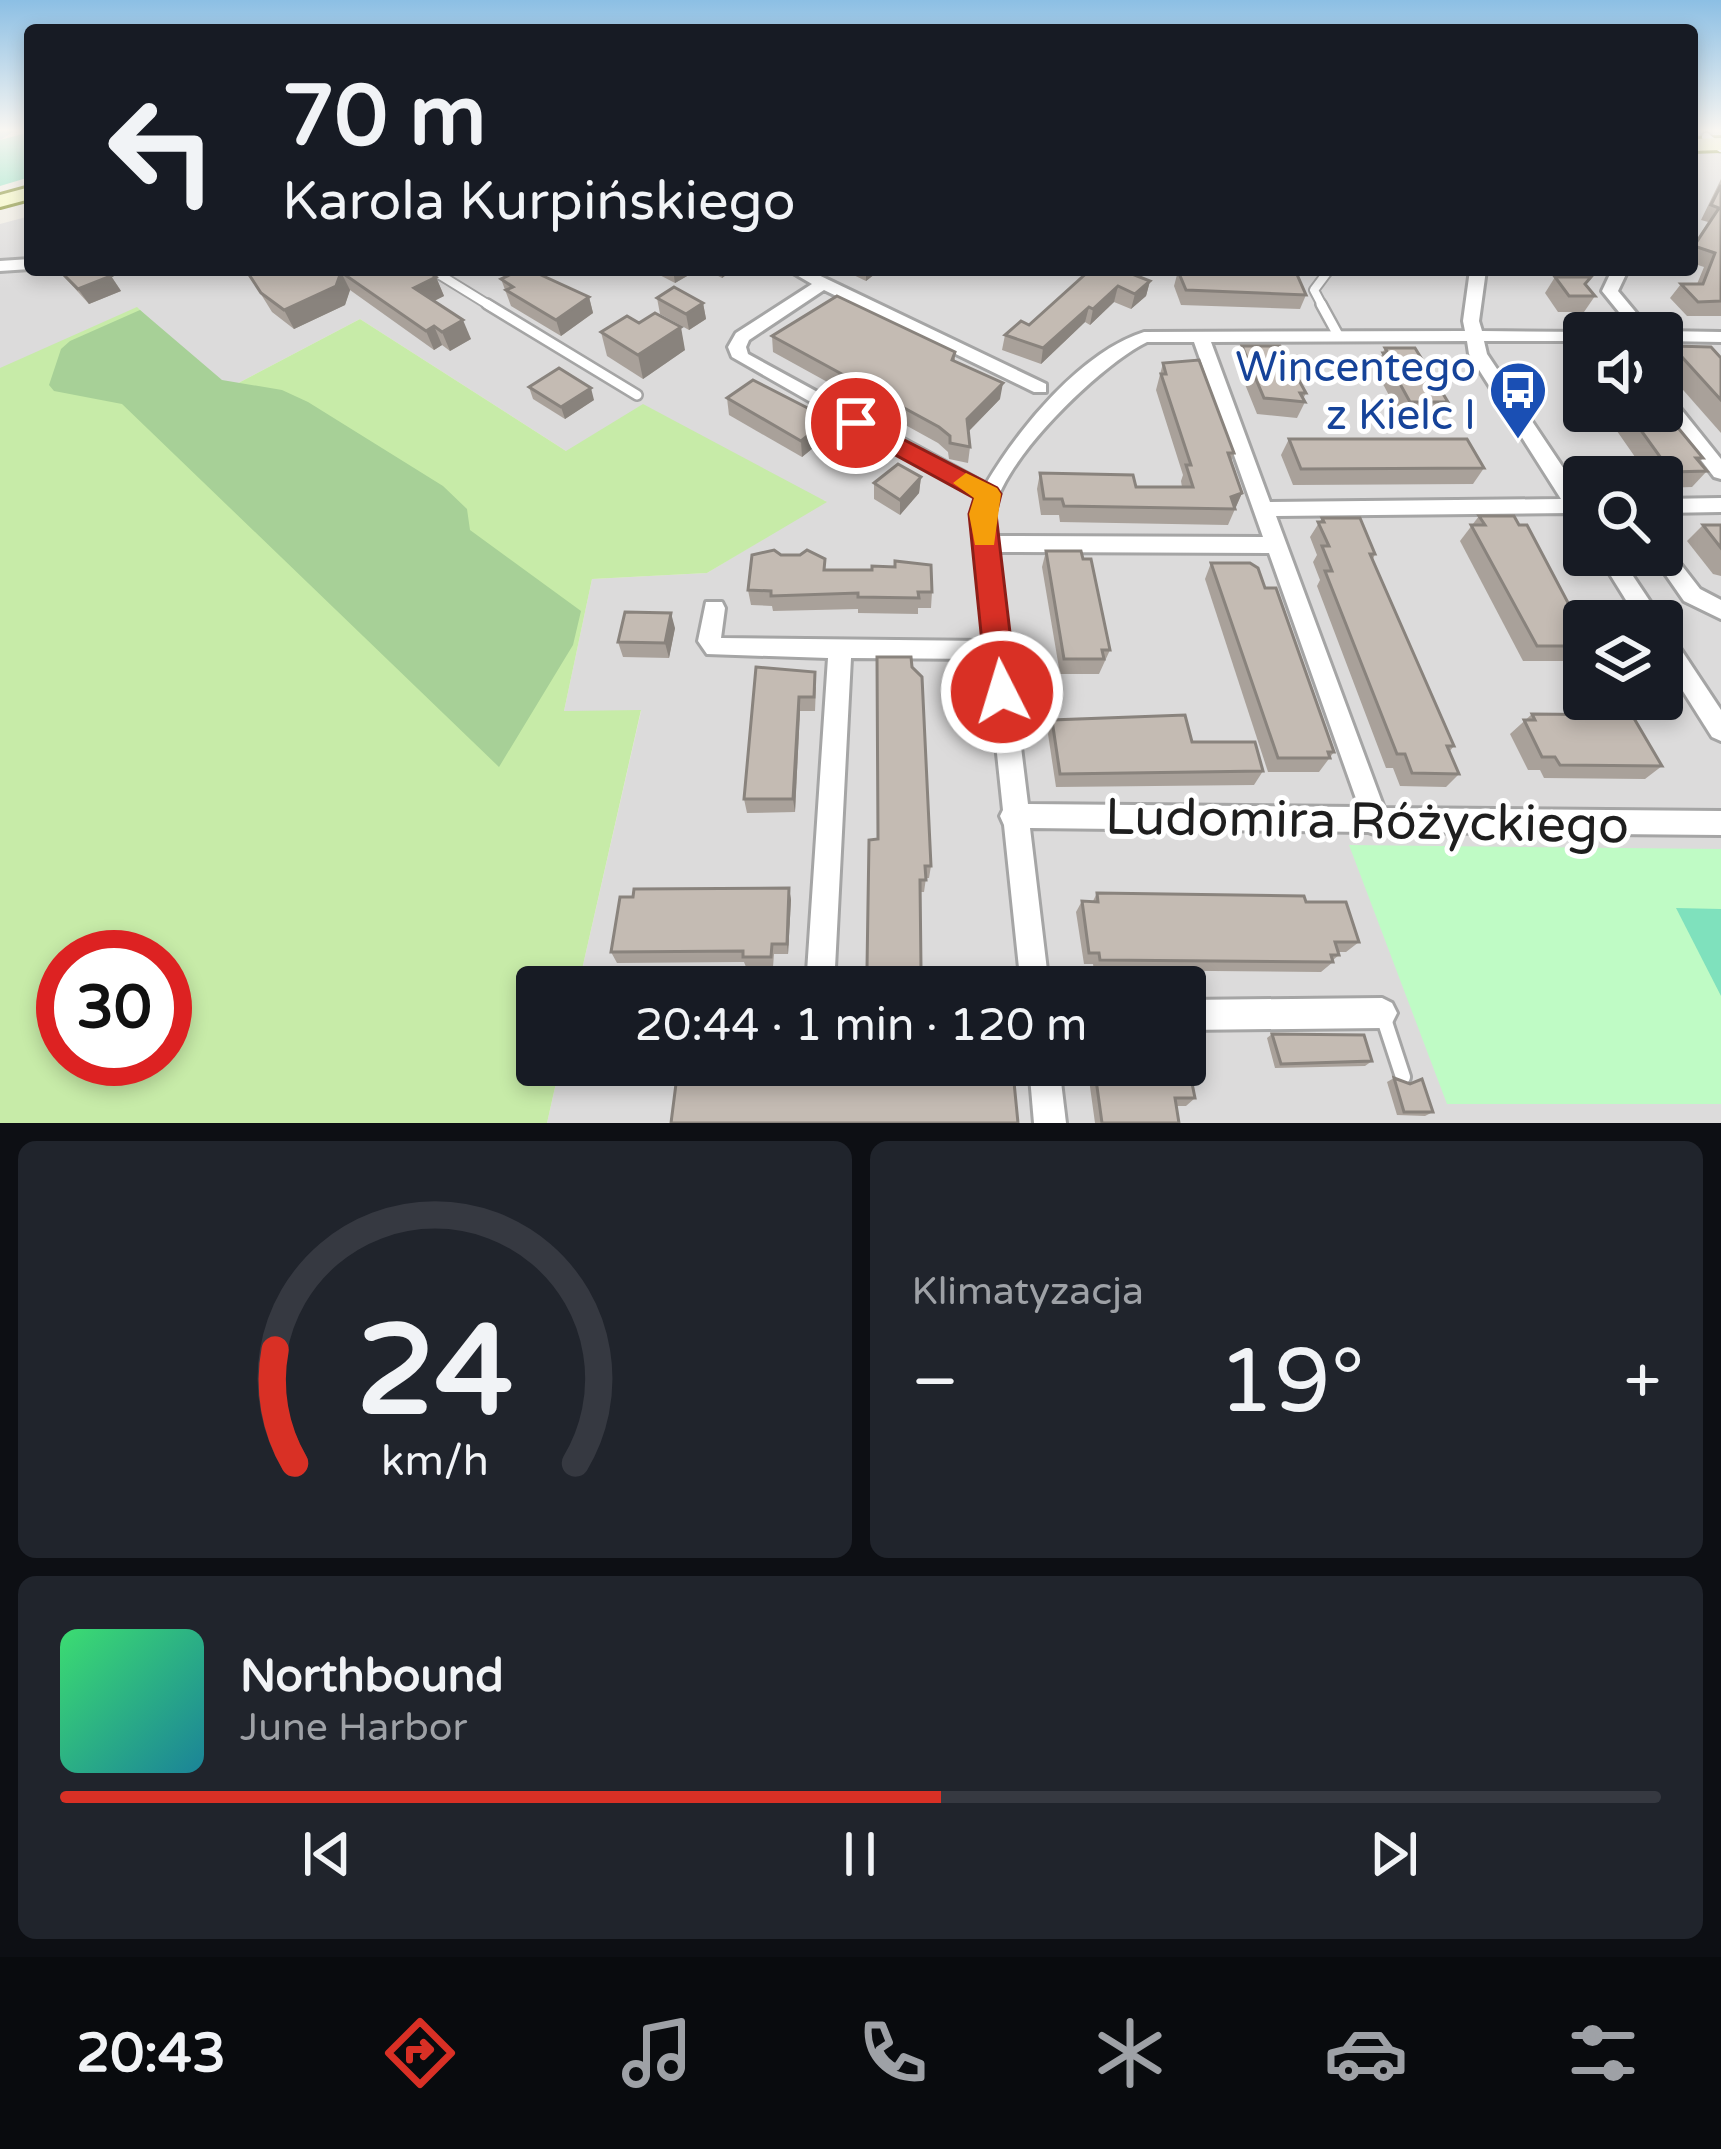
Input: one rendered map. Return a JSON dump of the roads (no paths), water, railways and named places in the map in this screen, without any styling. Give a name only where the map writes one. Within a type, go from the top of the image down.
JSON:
[{"type":"street","points":[[809,276],[1040,388]]},
{"type":"street","points":[[1477,276],[1472,336],[1478,355],[1563,482]]},
{"type":"street","points":[[1617,276],[1610,291],[1628,312]]},
{"type":"street","points":[[824,283],[742,337],[737,346],[741,356],[988,494]]},
{"type":"street","points":[[1200,334],[1377,823]]},
{"type":"street","points":[[1032,966],[982,514],[988,494],[1015,454],[1115,349],[1144,337],[1563,336]]},
{"type":"street","points":[[1683,336],[1721,337]]},
{"type":"street","points":[[1683,424],[1721,472]]},
{"type":"street","points":[[1683,506],[1721,506]]},
{"type":"street","points":[[1265,509],[1563,510]]},
{"type":"street","points":[[985,544],[1278,544]]},
{"type":"street","points":[[1678,576],[1692,595],[1721,610]]},
{"type":"street","points":[[714,608],[709,641],[715,647],[999,650]]},
{"type":"street","points":[[821,966],[840,650]]},
{"type":"street","points":[[1683,671],[1721,730]]},
{"type":"street","name":"Ludomira Różyckiego","points":[[1013,816],[1721,823]]},
{"type":"street","points":[[1206,1015],[1382,1013]]},
{"type":"street","points":[[1046,1086],[1050,1123]]},
{"type":"lane","points":[[442,276],[637,395]]},
{"type":"lane","points":[[1324,276],[1314,290],[1338,335]]},
{"type":"lane","points":[[1382,1013],[1403,1077]]},
{"type":"place","name":"Wincentego z Kielc I","points":[[1518,441]]}]
